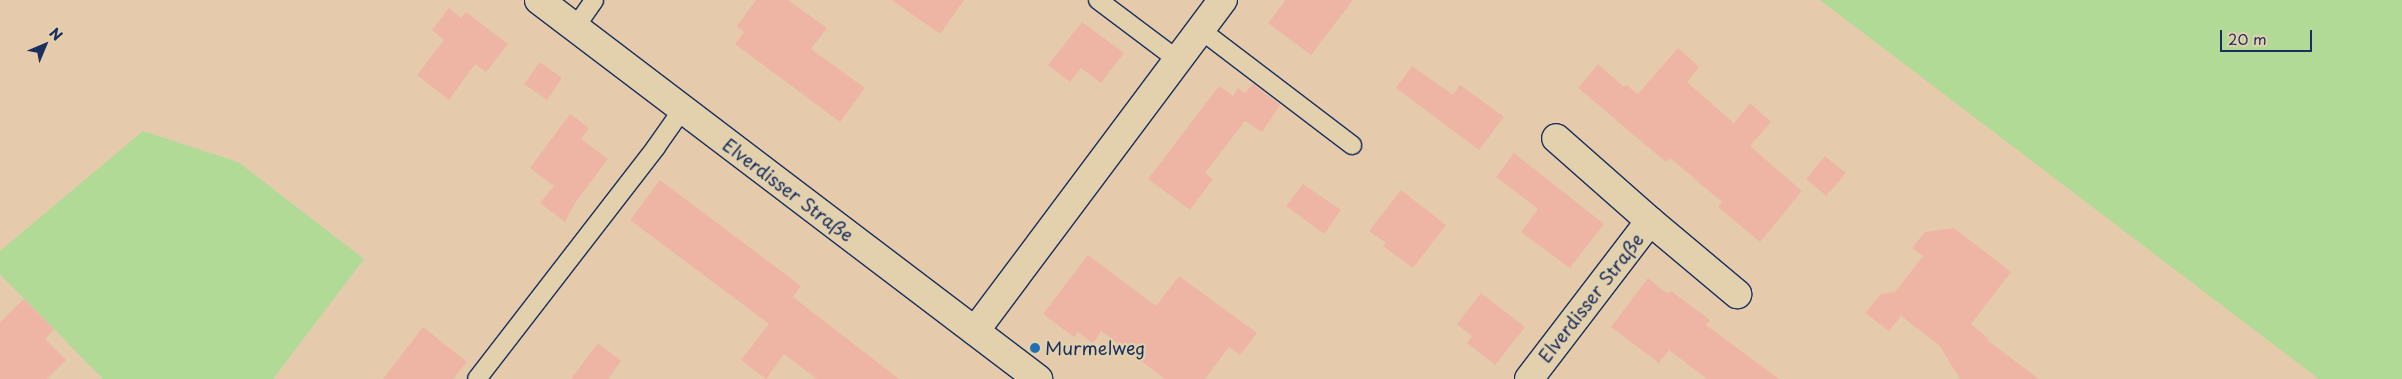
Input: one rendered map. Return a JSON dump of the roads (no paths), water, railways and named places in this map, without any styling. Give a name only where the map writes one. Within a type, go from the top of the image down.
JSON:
[{"type":"street","name":"Elverdisser Straße","points":[[539,0],[574,29],[1038,379]]},
{"type":"street","points":[[974,331],[1223,0]]},
{"type":"street","name":"Elverdisser Straße","points":[[1529,379],[1650,221],[1556,138]]},
{"type":"street","points":[[1650,221],[1737,294]]},
{"type":"lane","points":[[574,29],[594,0]]},
{"type":"lane","points":[[1098,0],[1178,60]]},
{"type":"lane","points":[[1201,30],[1352,144]]},
{"type":"lane","points":[[477,379],[656,147],[682,110]]},
{"type":"place","name":"Murmelweg","points":[[1035,348]]}]
